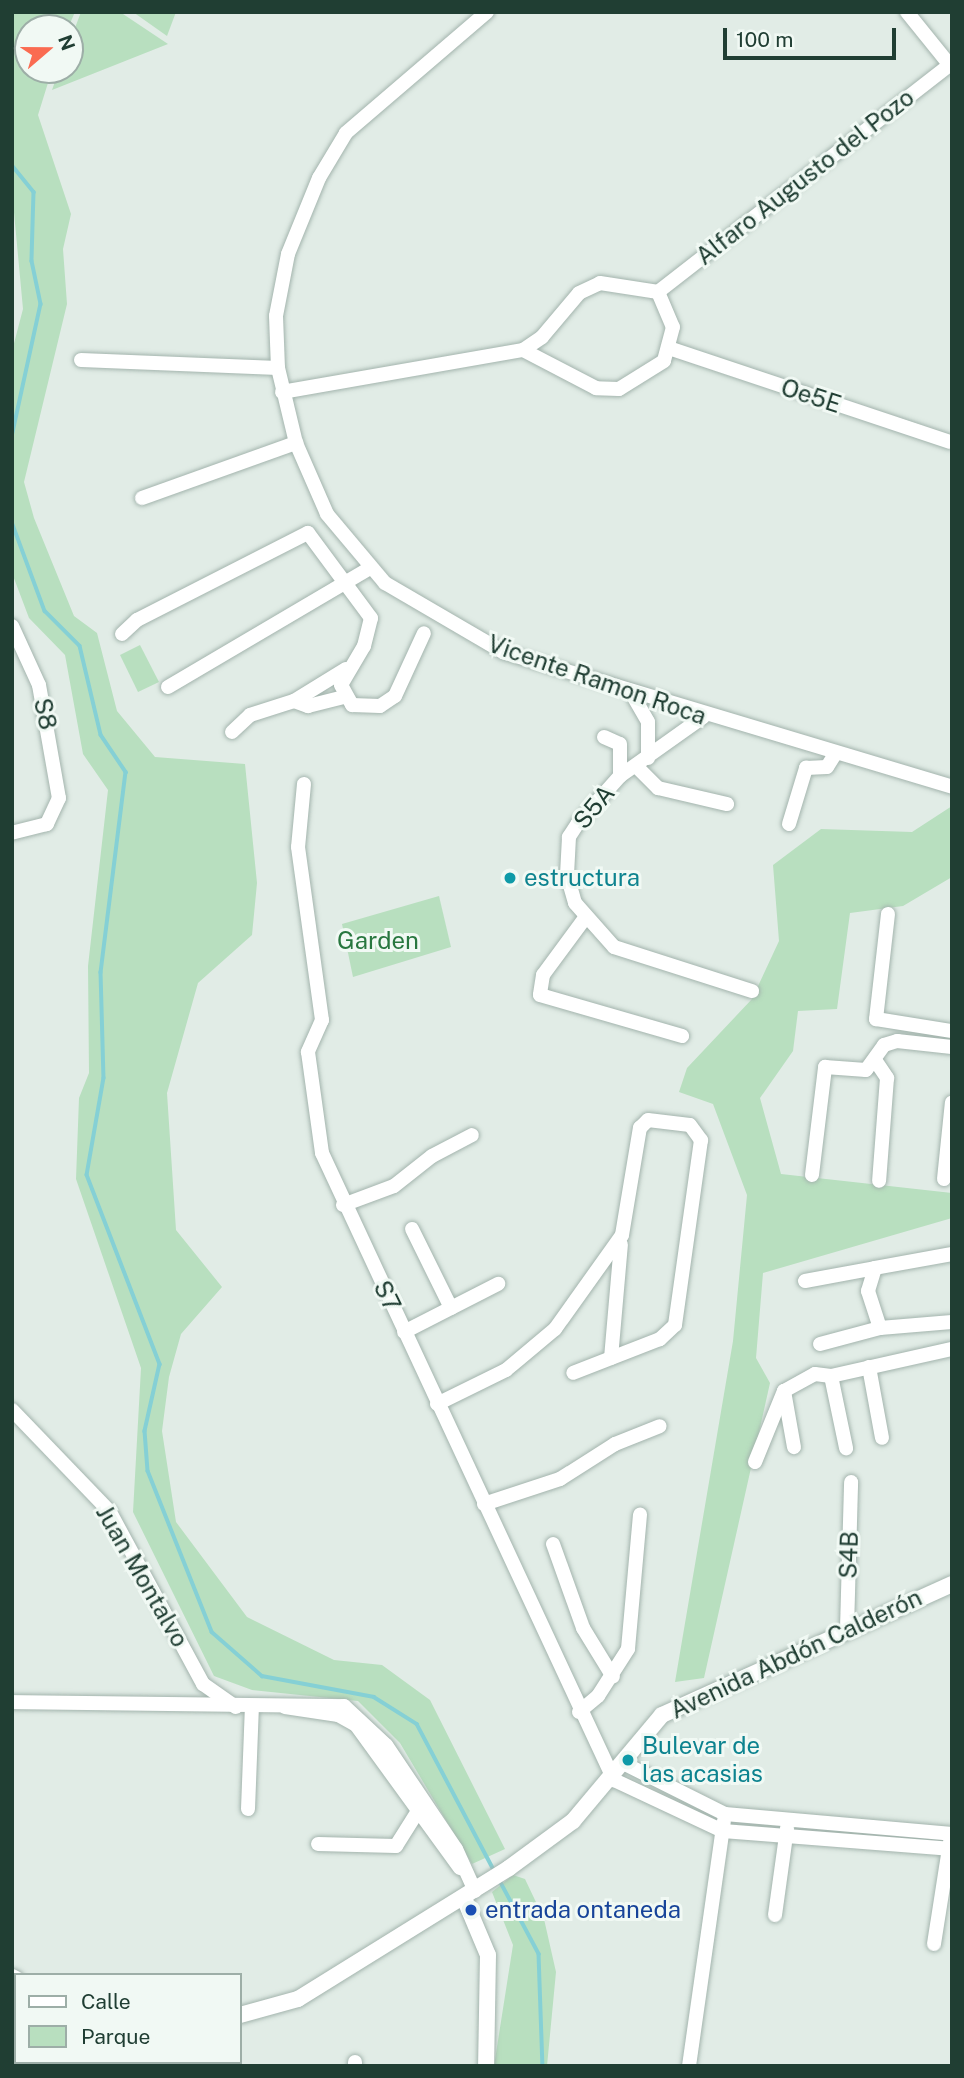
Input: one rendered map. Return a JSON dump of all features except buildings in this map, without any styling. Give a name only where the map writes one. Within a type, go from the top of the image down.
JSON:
[{"type":"street","name":"Vicente Ramon Roca","points":[[487,12],[382,98],[346,133],[319,178],[288,254],[276,316],[278,368],[296,443],[327,514],[370,568],[422,608],[503,652],[703,717],[952,787]]},
{"type":"street","points":[[907,12],[951,64]]},
{"type":"street","name":"Alfaro Augusto del Pozo","points":[[658,292],[951,64]]},
{"type":"street","points":[[282,392],[523,350],[587,287],[614,283],[658,292],[671,317],[672,349],[642,381],[619,389],[596,388],[523,350]]},
{"type":"street","name":"Oe5E","points":[[672,349],[950,442]]},
{"type":"street","points":[[81,360],[278,368]]},
{"type":"street","points":[[142,498],[296,443]]},
{"type":"street","points":[[122,634],[137,620],[308,533],[370,618],[364,646],[346,669],[294,701],[250,715],[232,732]]},
{"type":"street","points":[[169,687],[347,586],[370,568]]},
{"type":"street","name":"S8","points":[[12,626],[39,685],[60,785],[58,808],[47,824],[12,833]]},
{"type":"street","points":[[294,701],[308,706],[345,697],[365,708],[395,696],[424,633]]},
{"type":"street","points":[[345,697],[346,669]]},
{"type":"street","points":[[632,694],[648,722],[643,762],[658,788],[726,804]]},
{"type":"street","name":"S5A","points":[[703,717],[620,776],[569,837],[567,875],[585,918],[614,947],[752,991]]},
{"type":"street","points":[[604,737],[620,744],[620,776]]},
{"type":"street","points":[[789,824],[806,768],[827,767],[835,754]]},
{"type":"street","name":"S7","points":[[304,784],[298,846],[322,1020],[308,1052],[322,1153],[343,1205],[579,1712],[614,1780]]},
{"type":"street","points":[[888,914],[876,1019],[952,1031]]},
{"type":"street","points":[[585,918],[543,975],[540,995],[682,1036]]},
{"type":"street","points":[[812,1175],[825,1067],[866,1070],[884,1045],[897,1041],[952,1047]]},
{"type":"street","points":[[875,1059],[887,1077],[879,1181]]},
{"type":"street","points":[[944,1179],[952,1102]]},
{"type":"street","points":[[573,1373],[660,1339],[675,1325],[701,1140],[690,1125],[648,1120],[640,1128],[614,1295],[611,1358]]},
{"type":"street","points":[[343,1205],[394,1186],[432,1156],[472,1135]]},
{"type":"street","points":[[412,1229],[451,1308]]},
{"type":"street","points":[[437,1404],[514,1364],[555,1329],[590,1285],[622,1235]]},
{"type":"street","points":[[805,1281],[952,1254]]},
{"type":"street","points":[[875,1268],[869,1291],[880,1328]]},
{"type":"street","points":[[404,1332],[498,1284]]},
{"type":"street","points":[[590,1285],[614,1295]]},
{"type":"street","points":[[820,1345],[880,1328],[952,1322]]},
{"type":"street","points":[[755,1462],[784,1391],[794,1380],[831,1376],[952,1349]]},
{"type":"street","points":[[869,1367],[882,1438]]},
{"type":"street","points":[[831,1376],[846,1448]]},
{"type":"street","points":[[784,1391],[794,1447]]},
{"type":"street","name":"Juan Montalvo","points":[[12,1410],[105,1506],[203,1684],[244,1707]]},
{"type":"street","points":[[484,1504],[560,1479],[615,1444],[660,1426]]},
{"type":"street","name":"S4B","points":[[847,1629],[851,1482]]},
{"type":"street","points":[[579,1712],[612,1677],[633,1622],[631,1563],[640,1515]]},
{"type":"street","points":[[553,1544],[583,1628],[612,1677]]},
{"type":"street","name":"Avenida Abdón Calderón","points":[[242,2014],[298,1999],[509,1868],[573,1821],[614,1780],[623,1763],[662,1714],[952,1584]]},
{"type":"street","points":[[12,1702],[244,1707],[330,1703],[362,1717],[456,1849],[464,1871]]},
{"type":"street","points":[[244,1707],[248,1809]]},
{"type":"street","points":[[285,1707],[338,1715],[356,1724],[464,1871],[475,1891],[488,1955],[486,2066]]},
{"type":"street","points":[[623,1763],[725,1814],[951,1834],[951,1849],[934,1944]]},
{"type":"street","points":[[614,1780],[723,1830],[951,1849]]},
{"type":"street","points":[[318,1844],[396,1846],[418,1811]]},
{"type":"street","points":[[689,2066],[725,1814]]},
{"type":"street","points":[[775,1915],[788,1819]]},
{"type":"street","points":[[872,1827],[872,1843]]},
{"type":"green space","points":[[12,12],[75,12],[14,14],[14,84],[48,84],[38,115],[71,214],[63,249],[67,304],[24,482],[34,518],[74,616],[97,633],[117,711],[155,757],[245,764],[257,883],[252,935],[198,983],[167,1093],[176,1230],[222,1287],[181,1334],[169,1377],[162,1431],[176,1522],[247,1617],[334,1660],[382,1665],[430,1700],[505,1849],[472,1864],[400,1743],[358,1701],[252,1690],[214,1676],[133,1512],[141,1368],[76,1179],[79,1098],[89,1073],[88,966],[108,790],[83,754],[65,655],[29,618],[12,573],[12,351],[23,309],[12,191]]},
{"type":"green space","points":[[120,12],[168,44],[84,77],[84,14],[80,14]]},
{"type":"green space","points":[[133,12],[176,12],[167,36]]},
{"type":"green space","points":[[54,84],[67,84],[52,90]]},
{"type":"green space","points":[[140,645],[159,682],[138,692],[120,655]]},
{"type":"green space","points":[[952,806],[952,877],[903,906],[850,913],[837,1009],[798,1011],[793,1051],[760,1098],[781,1174],[952,1193],[952,1218],[763,1273],[756,1358],[770,1383],[704,1678],[675,1682],[733,1341],[747,1195],[713,1104],[679,1092],[687,1068],[752,999],[779,941],[773,865],[821,829],[912,832]]},
{"type":"green space","name":"Garden","points":[[439,896],[451,947],[353,977],[342,924]]},
{"type":"green space","points":[[513,1875],[525,1879],[544,1919],[556,1972],[547,2066],[494,2066],[513,1945],[492,1892]]},
{"type":"green space","points":[[12,2004],[14,2064],[98,2066],[12,2066]]},
{"type":"waterway","points":[[12,165],[34,192],[32,261],[41,304],[12,437]]},
{"type":"waterway","points":[[12,522],[45,611],[80,646],[101,735],[126,772],[101,972],[104,1078],[87,1175],[160,1364],[145,1431],[148,1471],[212,1632],[262,1676],[374,1697],[417,1724],[495,1872]]},
{"type":"waterway","points":[[499,1879],[539,1954],[543,2066]]},
{"type":"place","name":"estructura","points":[[510,878]]},
{"type":"place","name":"Bulevar de las acasias","points":[[628,1760]]},
{"type":"place","name":"entrada ontaneda","points":[[471,1910]]}]
